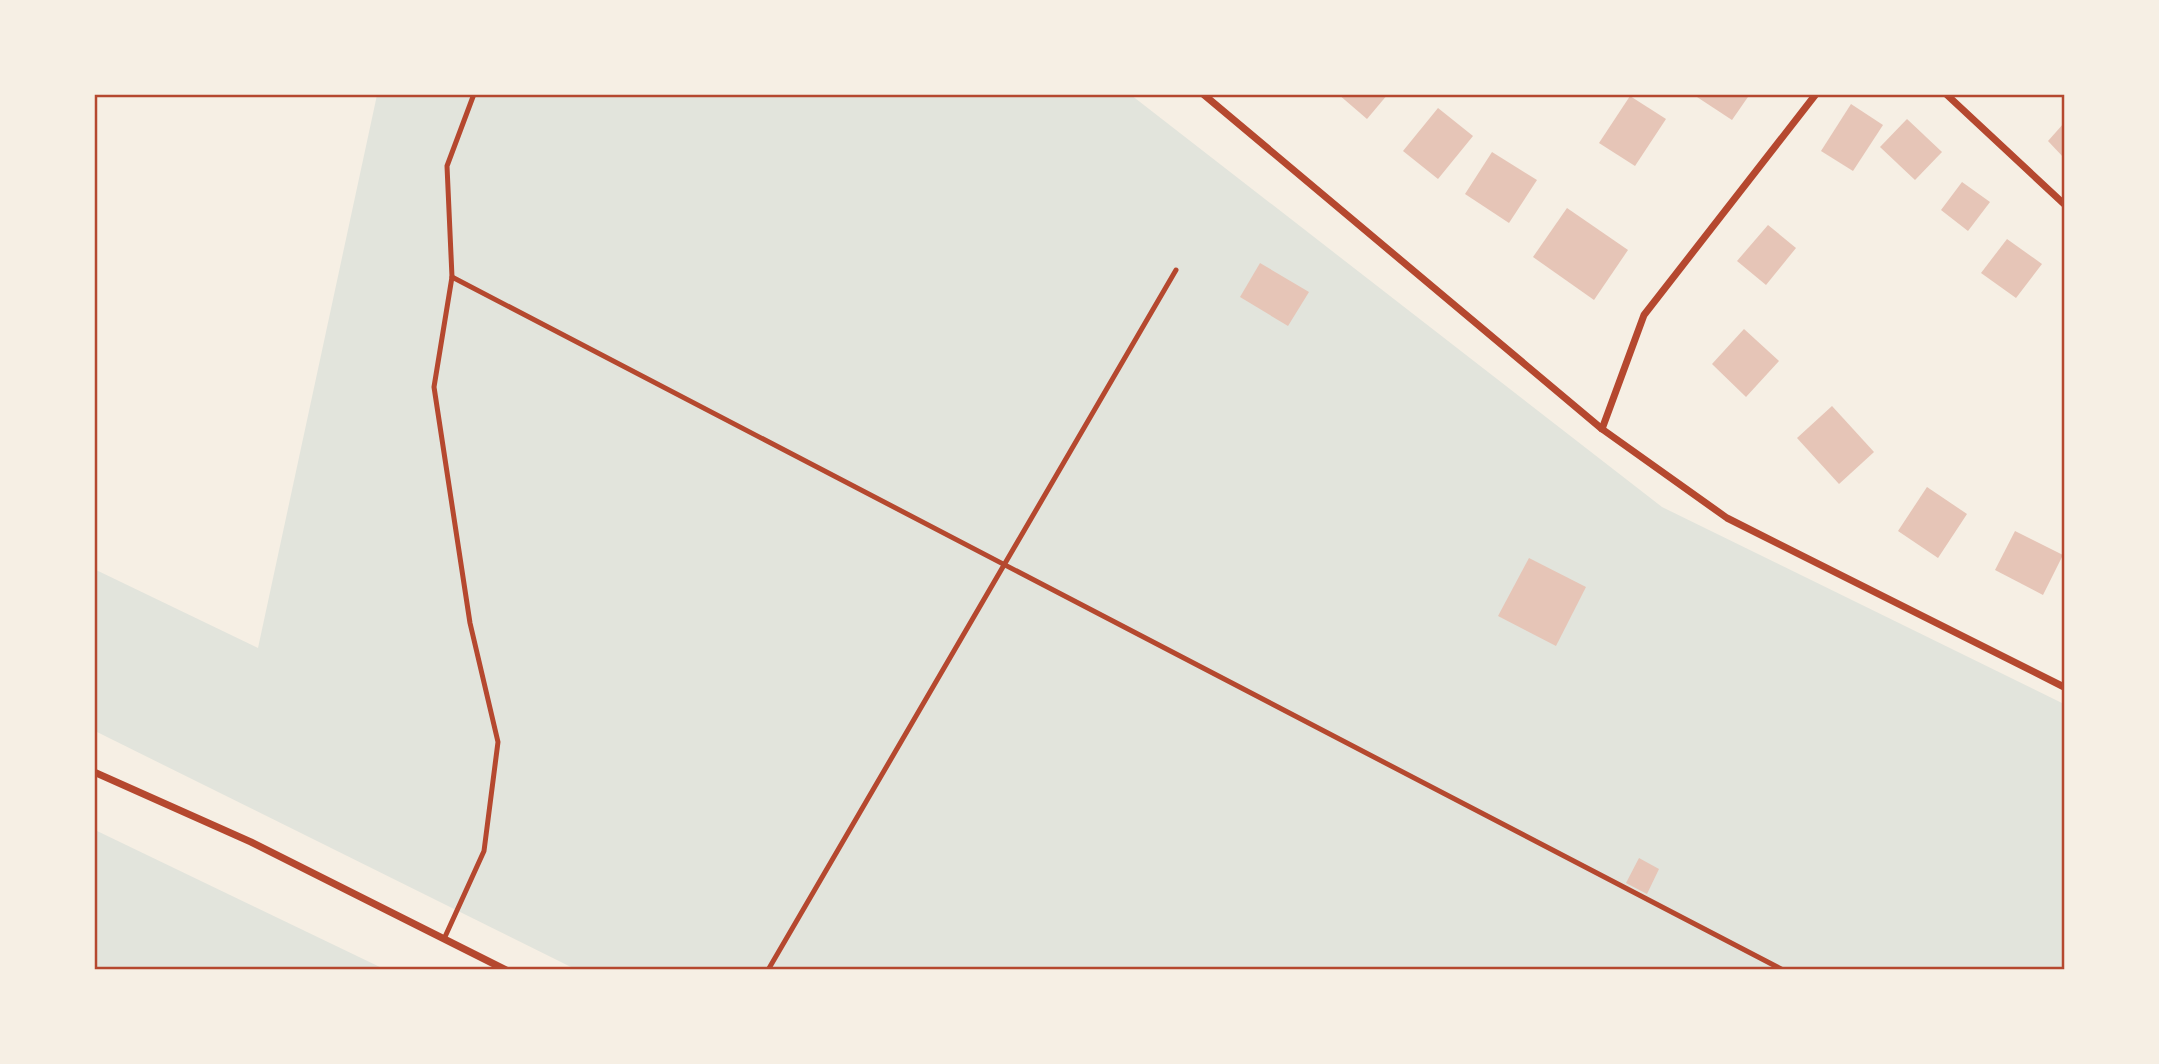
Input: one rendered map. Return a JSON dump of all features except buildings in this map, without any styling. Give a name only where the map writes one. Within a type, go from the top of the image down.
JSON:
[{"type":"street","points":[[1203,94],[1602,429],[1727,518],[2064,687]]},
{"type":"street","points":[[1602,429],[1644,314],[1816,94]]},
{"type":"street","points":[[1946,94],[2064,204]]},
{"type":"street","points":[[94,772],[250,842],[506,970]]},
{"type":"lane","points":[[444,939],[484,851],[498,742],[471,623],[434,387],[452,277],[447,166],[474,94]]},
{"type":"lane","points":[[768,970],[1175,270]]},
{"type":"lane","points":[[452,277],[1783,970]]},
{"type":"shaded area","points":[[377,95],[1131,95],[1662,507],[2064,704],[2064,969],[575,969],[95,731],[94,569],[258,648]]},
{"type":"shaded area","points":[[95,830],[384,969],[95,969]]}]
